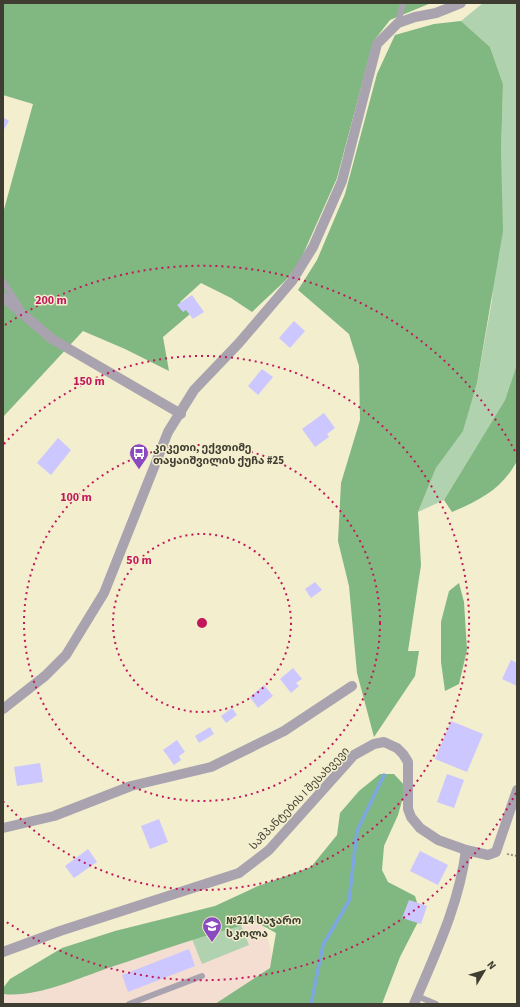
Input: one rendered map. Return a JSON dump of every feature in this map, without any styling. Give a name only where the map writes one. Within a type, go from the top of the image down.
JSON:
[{"type":"street","points":[[3,709],[45,676],[66,654],[104,593],[168,432],[194,390],[240,343],[292,281],[313,247],[342,181],[377,44],[398,23],[415,17],[436,14],[461,3]]},
{"type":"street","points":[[3,297],[52,339],[180,414]]},
{"type":"street","points":[[3,828],[54,816],[131,786],[211,767],[284,731],[352,686]]},
{"type":"street","name":"სამპანტების I შესახვევი","points":[[3,952],[60,931],[239,873],[269,850],[354,755],[374,744],[384,742],[397,748],[408,762],[408,809],[411,817],[420,828],[438,840],[466,850],[488,855],[496,852],[517,790]]},
{"type":"street","points":[[416,1000],[457,899],[463,874],[466,850]]},
{"type":"lane","points":[[398,23],[403,3]]},
{"type":"lane","points":[[3,281],[29,320]]},
{"type":"lane","points":[[129,1004],[202,976]]},
{"type":"lane","points":[[416,1000],[436,1004]]},
{"type":"shaded area","name":"№214 საჯარო სკოლა","points":[[241,914],[263,921],[275,966],[221,1004],[3,1004],[3,995]]},
{"type":"green space","points":[[3,3],[431,3],[390,20],[373,42],[337,178],[300,261],[286,280],[252,312],[231,298],[201,283],[180,302],[190,314],[163,337],[169,371],[125,349],[83,331],[3,417],[3,213],[33,104],[3,95]]},
{"type":"green space","points":[[483,3],[517,3],[517,364],[505,400],[444,500],[418,512],[436,468],[463,430],[477,383],[492,300],[501,154],[503,84],[490,47],[461,21]]},
{"type":"green space","points":[[461,21],[490,47],[503,84],[501,154],[503,231],[477,383],[463,431],[436,468],[418,512],[421,565],[408,651],[419,651],[415,676],[374,737],[357,673],[349,586],[338,541],[341,483],[360,420],[359,366],[349,334],[298,290],[317,260],[345,194],[377,74],[395,35],[434,24]]},
{"type":"green space","points":[[517,364],[517,461],[511,471],[497,486],[481,498],[452,512],[444,500],[505,400]]},
{"type":"green space","points":[[459,583],[464,602],[467,650],[459,684],[445,691],[441,662],[441,622],[449,591]]},
{"type":"green space","points":[[380,774],[394,774],[406,787],[398,815],[384,846],[382,870],[388,882],[415,896],[421,916],[400,957],[382,1004],[215,1004],[270,968],[276,933],[256,922],[219,932],[108,968],[56,987],[29,993],[3,994],[3,988],[10,979],[62,948],[115,931],[215,906],[258,886],[311,867],[337,835],[340,813],[359,791]]},
{"type":"green space","points":[[239,920],[249,945],[202,964],[192,939]]},
{"type":"building","points":[[3,117],[9,121],[3,131]]},
{"type":"building","points":[[192,295],[204,312],[193,319],[186,310],[183,312],[177,305]]},
{"type":"building","points":[[294,321],[305,331],[290,348],[279,338]]},
{"type":"building","points":[[262,369],[273,377],[258,395],[248,386]]},
{"type":"building","points":[[324,413],[335,428],[327,434],[329,437],[315,447],[302,429]]},
{"type":"building","points":[[58,438],[71,450],[51,475],[37,463]]},
{"type":"building","points":[[315,582],[322,590],[311,598],[305,589]]},
{"type":"building","points":[[511,660],[517,663],[517,686],[502,679]]},
{"type":"building","points":[[293,668],[302,679],[296,683],[299,686],[291,693],[280,679]]},
{"type":"building","points":[[264,685],[273,696],[258,708],[250,697]]},
{"type":"building","points":[[232,708],[237,715],[226,723],[221,716]]},
{"type":"building","points":[[451,721],[483,734],[467,772],[435,759]]},
{"type":"building","points":[[210,727],[214,734],[199,743],[195,736]]},
{"type":"building","points":[[177,740],[185,752],[179,756],[181,760],[174,765],[163,750]]},
{"type":"building","points":[[40,763],[43,782],[17,786],[14,767]]},
{"type":"building","points":[[447,774],[464,780],[454,808],[437,802]]},
{"type":"building","points":[[159,819],[168,842],[150,849],[141,826]]},
{"type":"building","points":[[88,849],[97,862],[74,878],[65,866]]},
{"type":"building","points":[[420,851],[448,865],[438,885],[410,871]]},
{"type":"building","points":[[409,900],[427,906],[421,924],[402,918]]},
{"type":"building","points":[[189,949],[195,966],[128,992],[122,975]]},
{"type":"waterway","points":[[311,1004],[323,945],[349,901],[357,831],[384,775]]},
{"type":"place","name":"კიკეთი, ექვთიმე თაყაიშვილის ქუჩა #25","points":[[139,470]]},
{"type":"place","name":"№214 საჯარო სკოლა","points":[[212,943]]}]
